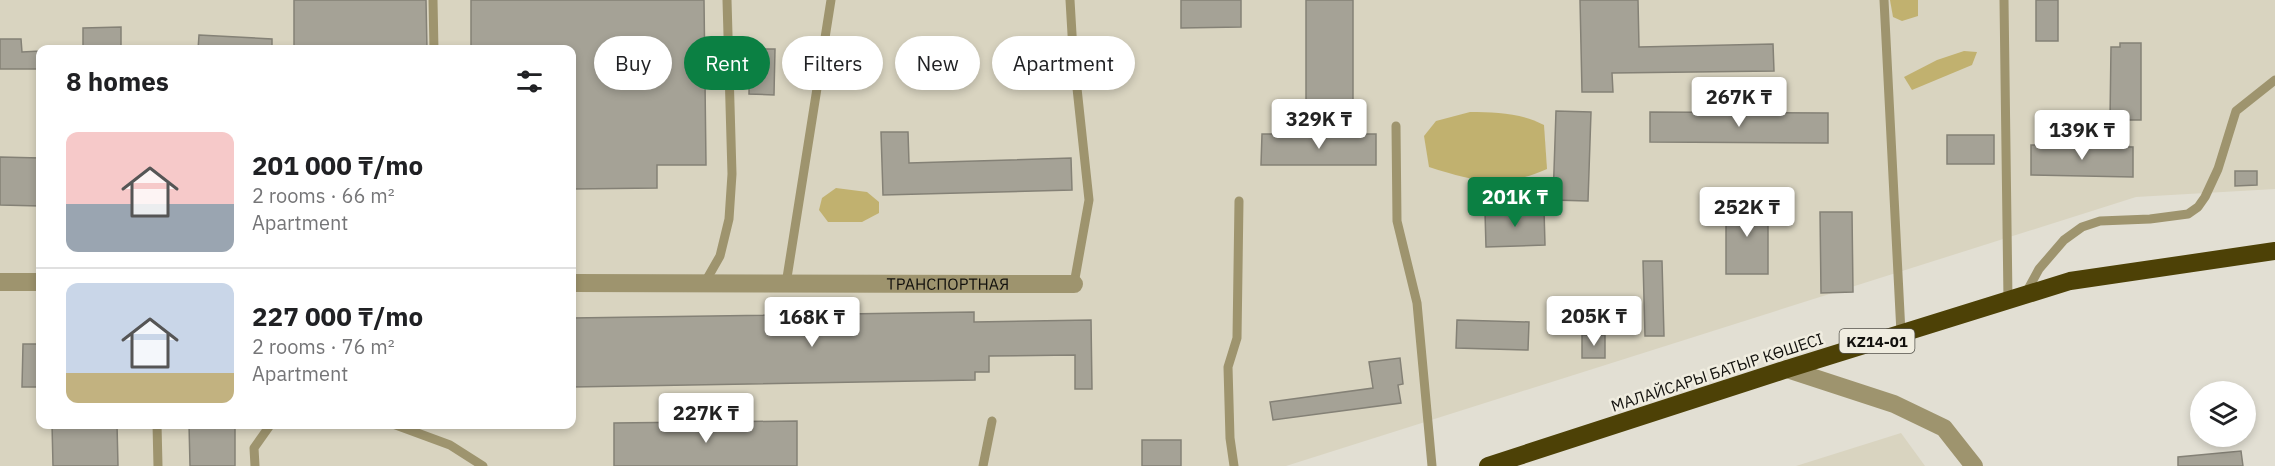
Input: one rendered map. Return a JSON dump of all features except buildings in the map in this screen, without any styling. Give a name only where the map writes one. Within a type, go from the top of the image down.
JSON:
[{"type":"highway","name":"МАЛАЙСАРЫ БАТЫР КӨШЕСІ","points":[[1488,466],[1787,369],[2070,281],[2275,251]]},
{"type":"street","points":[[0,282],[36,282]]},
{"type":"street","name":"ТРАНСПОРТНАЯ","points":[[576,283],[1074,284]]},
{"type":"street","points":[[1787,369],[1894,404],[1944,428],[1974,466]]},
{"type":"lane","points":[[433,0],[434,45]]},
{"type":"lane","points":[[704,284],[720,256],[729,219],[732,174],[727,0]]},
{"type":"lane","points":[[786,284],[831,0]]},
{"type":"lane","points":[[1070,0],[1073,51],[1089,200],[1074,284]]},
{"type":"lane","points":[[1884,0],[1901,333]]},
{"type":"lane","points":[[2004,0],[2017,298]]},
{"type":"lane","points":[[2017,298],[2064,240],[2082,228],[2100,221],[2150,219],[2188,214],[2198,207],[2218,169],[2236,111],[2275,80]]},
{"type":"lane","points":[[1396,126],[1397,221],[1417,303],[1432,466]]},
{"type":"lane","points":[[1234,466],[1230,438],[1228,368],[1237,338],[1239,201]]},
{"type":"lane","points":[[983,466],[992,421]]},
{"type":"lane","points":[[157,429],[158,466]]},
{"type":"lane","points":[[255,466],[254,448],[267,429]]},
{"type":"lane","points":[[407,429],[450,445],[483,466]]},
{"type":"shaded area","points":[[0,0],[2275,0],[2275,189],[2136,197],[1286,466],[0,466]]},
{"type":"shaded area","points":[[1890,0],[1918,0],[1918,16],[1902,21],[1893,17]]},
{"type":"shaded area","points":[[1964,51],[1977,52],[1972,65],[1912,90],[1904,77],[1937,60]]},
{"type":"shaded area","points":[[1470,112],[1517,116],[1544,125],[1547,169],[1516,179],[1488,181],[1429,167],[1424,136],[1436,121]]},
{"type":"shaded area","points":[[836,188],[867,192],[879,202],[879,213],[862,222],[828,222],[819,210],[822,198]]},
{"type":"shaded area","points":[[1901,433],[1925,466],[1796,466]]}]
